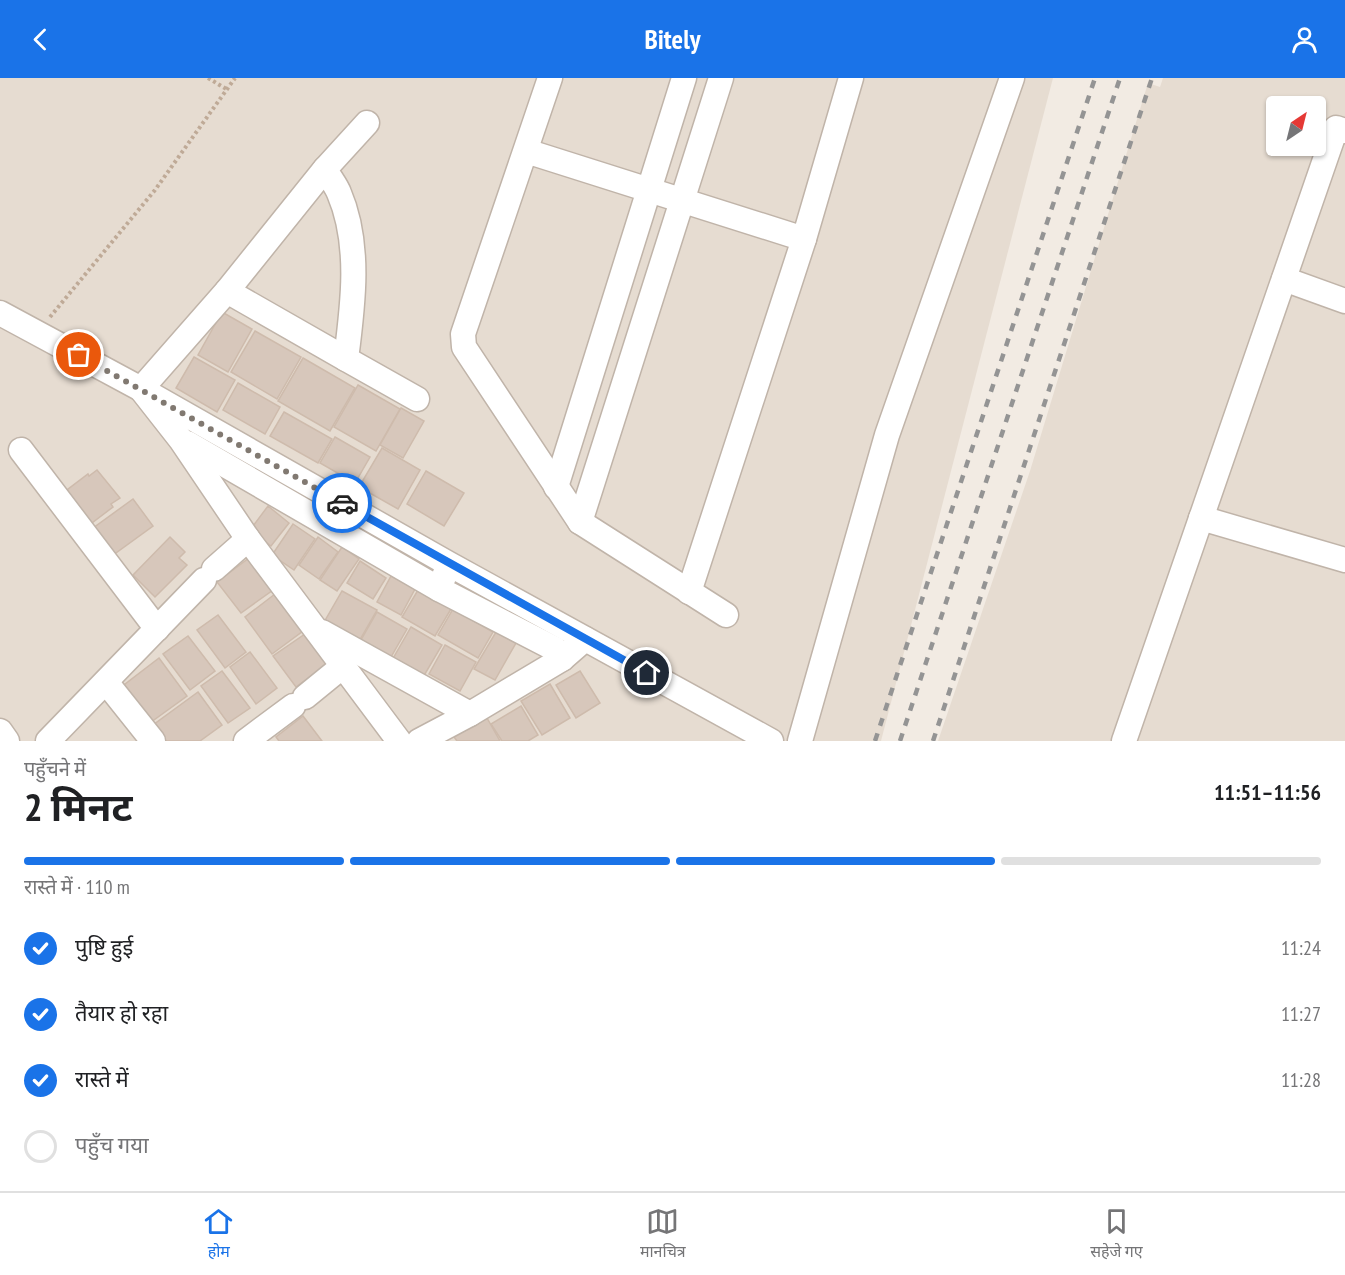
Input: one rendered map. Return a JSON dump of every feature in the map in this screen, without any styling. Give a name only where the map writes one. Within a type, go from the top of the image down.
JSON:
[{"type":"street","points":[[550,78],[463,334],[464,347],[580,522],[726,615]]},
{"type":"street","points":[[556,486],[684,78]]},
{"type":"street","points":[[580,522],[721,78]]},
{"type":"street","points":[[689,592],[804,239],[851,78]]},
{"type":"street","points":[[800,741],[887,435],[1011,78]]},
{"type":"street","points":[[141,388],[227,291],[325,169],[367,123]]},
{"type":"street","points":[[1124,741],[1336,128],[1345,131]]},
{"type":"street","points":[[526,151],[804,239]]},
{"type":"street","points":[[325,169],[339,193],[351,235],[354,301],[346,358]]},
{"type":"street","points":[[1284,279],[1345,301]]},
{"type":"street","points":[[227,291],[417,399]]},
{"type":"street","points":[[0,313],[141,388],[449,564],[771,741]]},
{"type":"street","points":[[141,388],[181,440],[248,539],[399,741]]},
{"type":"street","points":[[181,440],[439,589],[555,649],[562,659]]},
{"type":"street","points":[[21,450],[157,628]]},
{"type":"street","points":[[1201,518],[1345,560]]},
{"type":"street","points":[[48,741],[209,574],[248,539]]},
{"type":"street","points":[[439,589],[449,564]]},
{"type":"street","points":[[318,630],[470,714]]},
{"type":"street","points":[[419,741],[470,714],[562,659],[585,639]]},
{"type":"street","points":[[246,741],[343,666]]},
{"type":"street","points":[[106,681],[153,741]]},
{"type":"street","points":[[0,731],[8,741]]},
{"type":"path","points":[[208,78],[228,90]]},
{"type":"path","points":[[38,332],[155,190],[235,78]]},
{"type":"shaded area","points":[[0,78],[1053,78],[881,741],[0,741]]},
{"type":"shaded area","points":[[1163,78],[1345,78],[1345,741],[938,741],[1030,471],[1148,83],[1160,87]]},
{"type":"building","points":[[222,312],[252,329],[228,372],[198,355]]},
{"type":"building","points":[[255,331],[301,357],[277,399],[231,372]]},
{"type":"building","points":[[194,357],[235,380],[217,412],[176,388]]},
{"type":"building","points":[[303,358],[355,388],[330,431],[278,401]]},
{"type":"building","points":[[238,383],[280,407],[265,434],[223,410]]},
{"type":"building","points":[[358,385],[400,409],[376,451],[334,427]]},
{"type":"building","points":[[401,408],[424,421],[403,458],[380,445]]},
{"type":"building","points":[[284,412],[332,439],[318,463],[270,436]]},
{"type":"building","points":[[335,437],[370,457],[355,483],[320,463]]},
{"type":"building","points":[[382,448],[420,470],[398,509],[359,487]]},
{"type":"building","points":[[97,470],[120,498],[111,504],[113,507],[84,529],[59,496]]},
{"type":"building","points":[[426,471],[464,493],[444,526],[407,504]]},
{"type":"building","points":[[133,499],[153,526],[109,558],[89,531]]},
{"type":"building","points":[[268,506],[289,523],[271,546],[250,530]]},
{"type":"building","points":[[293,524],[315,539],[294,570],[272,555]]},
{"type":"building","points":[[170,537],[185,552],[179,558],[187,565],[155,597],[133,575]]},
{"type":"building","points":[[318,537],[338,552],[319,579],[299,565]]},
{"type":"building","points":[[342,547],[359,559],[337,591],[320,580]]},
{"type":"building","points":[[249,558],[273,590],[241,613],[217,582]]},
{"type":"building","points":[[360,561],[386,578],[373,599],[347,583]]},
{"type":"building","points":[[391,576],[415,589],[401,615],[377,602]]},
{"type":"building","points":[[418,590],[451,609],[435,636],[402,617]]},
{"type":"building","points":[[342,591],[377,610],[358,643],[323,624]]},
{"type":"building","points":[[275,594],[303,631],[272,654],[245,617]]},
{"type":"building","points":[[453,609],[493,632],[478,658],[438,635]]},
{"type":"building","points":[[377,612],[407,629],[387,664],[357,647]]},
{"type":"building","points":[[218,615],[246,652],[225,668],[197,630]]},
{"type":"building","points":[[411,627],[442,645],[422,679],[391,662]]},
{"type":"building","points":[[496,632],[516,643],[495,680],[474,669]]},
{"type":"building","points":[[305,634],[327,664],[296,687],[273,656]]},
{"type":"building","points":[[188,636],[215,671],[190,690],[163,654]]},
{"type":"building","points":[[445,645],[476,662],[460,691],[429,674]]},
{"type":"building","points":[[250,652],[277,688],[256,704],[230,667]]},
{"type":"building","points":[[159,658],[187,696],[147,725],[120,688]]},
{"type":"building","points":[[222,671],[250,708],[228,723],[201,686]]},
{"type":"building","points":[[580,671],[600,703],[576,718],[556,685]]},
{"type":"building","points":[[550,684],[570,718],[542,735],[521,701]]},
{"type":"building","points":[[198,692],[222,725],[200,741],[165,741],[153,725]]},
{"type":"building","points":[[521,706],[538,735],[528,741],[502,741],[491,724]]},
{"type":"building","points":[[303,716],[322,741],[279,741],[276,737]]},
{"type":"building","points":[[487,718],[500,741],[457,741],[454,737]]},
{"type":"railway","points":[[875,741],[1095,78]]},
{"type":"railway","points":[[900,741],[1120,78]]},
{"type":"railway","points":[[933,741],[1152,78]]},
{"type":"way so far","points":[[79,355],[342,503]]},
{"type":"route","points":[[342,503],[647,673]]}]
